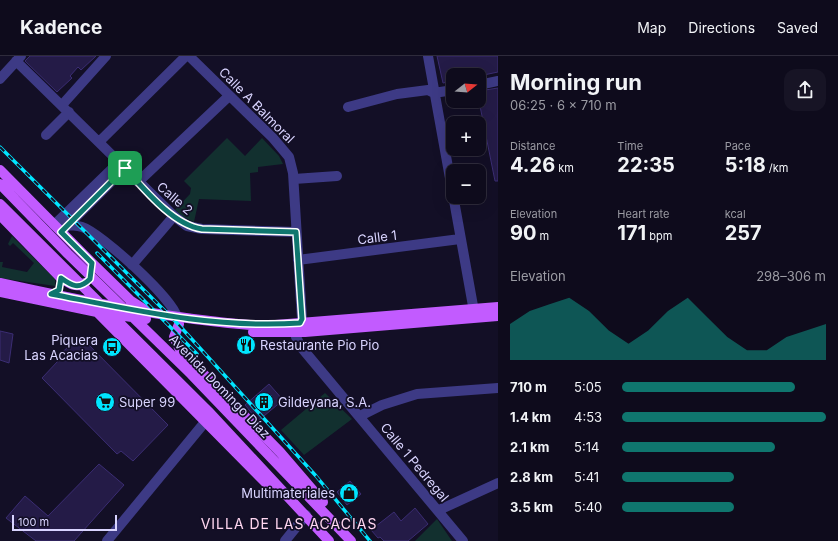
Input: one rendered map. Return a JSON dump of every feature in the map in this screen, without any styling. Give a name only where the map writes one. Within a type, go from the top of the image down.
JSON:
[{"type":"main road","points":[[0,170],[61,227],[92,263],[130,301],[150,313]]},
{"type":"main road","name":"Avenida Domingo Díaz","points":[[0,184],[68,254],[218,402],[351,541]]},
{"type":"main road","name":"Avenida Domingo Díaz","points":[[0,204],[208,411],[329,541]]},
{"type":"main road","points":[[0,215],[61,278],[72,286],[85,284],[90,279],[92,263]]},
{"type":"main road","points":[[51,294],[59,290],[61,278]]},
{"type":"main road","points":[[0,283],[230,330],[299,328],[474,315],[498,316]]},
{"type":"main road","points":[[0,292],[97,312],[178,320]]},
{"type":"main road","points":[[474,315],[498,307]]},
{"type":"main road","points":[[97,312],[291,507],[306,516]]},
{"type":"main road","points":[[178,320],[174,337],[180,350],[280,452],[330,510],[342,530]]},
{"type":"main road","points":[[156,372],[155,365],[157,357],[162,352],[169,349],[180,350]]},
{"type":"street","points":[[46,135],[106,56]]},
{"type":"street","points":[[100,142],[186,56]]},
{"type":"street","name":"Calle A Balmoral","points":[[189,56],[273,138],[289,157],[294,179],[302,319],[299,328]]},
{"type":"street","points":[[428,56],[474,315]]},
{"type":"street","points":[[0,79],[19,58]]},
{"type":"street","name":"Calle 2","points":[[19,58],[65,108],[138,182],[174,216],[187,226],[202,229],[296,232]]},
{"type":"street","points":[[486,84],[498,81]]},
{"type":"street","points":[[348,107],[397,94],[428,90],[434,93],[446,91]]},
{"type":"street","points":[[138,182],[229,96]]},
{"type":"street","points":[[61,227],[122,165]]},
{"type":"street","points":[[61,227],[122,165]]},
{"type":"street","points":[[294,179],[337,176]]},
{"type":"street","points":[[132,265],[174,216]]},
{"type":"street","points":[[61,227],[81,227],[94,233],[132,265],[173,308],[178,320]]},
{"type":"street","name":"Calle 1","points":[[298,260],[460,239]]},
{"type":"street","name":"Calle 1 Pedregal","points":[[299,328],[296,337],[301,347],[439,510],[463,541]]},
{"type":"street","points":[[360,416],[382,405],[417,394],[498,388]]},
{"type":"street","points":[[107,541],[205,422]]},
{"type":"street","points":[[439,510],[498,483]]},
{"type":"street","points":[[285,541],[306,516]]},
{"type":"green space","points":[[227,138],[245,156],[262,138],[279,156],[283,164],[258,167],[258,172],[250,173],[251,201],[199,199],[194,222],[183,217],[175,210],[190,194],[191,188],[184,181]]},
{"type":"green space","points":[[12,236],[55,279],[55,286],[0,278],[0,262],[3,262],[2,267],[27,272],[34,263],[13,243],[10,246],[8,244]]},
{"type":"green space","points":[[325,393],[352,419],[304,455],[281,430]]},
{"type":"green space","points":[[437,519],[452,541],[415,541]]},
{"type":"building","points":[[30,56],[96,56],[81,70],[78,67],[70,76],[72,78],[57,92],[25,61]]},
{"type":"building","points":[[437,56],[498,56],[498,72],[486,75],[486,68],[446,68],[446,82],[443,83]]},
{"type":"building","points":[[498,88],[498,181],[495,181],[486,136],[486,116],[482,116],[480,108],[486,108],[486,90]]},
{"type":"building","points":[[0,331],[13,334],[9,363],[0,360]]},
{"type":"building","name":"Super 99","points":[[80,336],[168,425],[133,461],[121,451],[117,454],[42,378],[58,361],[56,358]]},
{"type":"building","name":"Gildeyana, S.A.","points":[[269,384],[283,400],[258,421],[245,405]]},
{"type":"building","points":[[99,464],[124,485],[74,541],[36,541],[6,518],[25,496],[48,516]]},
{"type":"building","name":"Multimateriales","points":[[350,481],[361,494],[347,505],[337,492]]},
{"type":"building","points":[[415,508],[428,524],[408,541],[384,541],[380,537],[378,538],[371,530],[394,512],[401,521]]},
{"type":"railway","points":[[0,147],[178,324],[316,476],[370,541]]},
{"type":"railway","points":[[97,253],[197,354]]},
{"type":"place","name":"Restaurante Pio Pio","points":[[246,345]]},
{"type":"place","name":"Piquera Las Acacias","points":[[112,347]]},
{"type":"place","name":"Super 99","points":[[105,402]]},
{"type":"place","name":"Gildeyana, S.A.","points":[[264,402]]},
{"type":"place","name":"Multimateriales","points":[[349,493]]},
{"type":"district","name":"VILLA DE LAS ACACIAS","points":[[289,523]]},
{"type":"route","points":[[125,168],[174,216],[187,226],[202,229],[296,232],[302,319],[300,323],[263,326],[230,324],[150,313],[51,294],[59,290],[61,278],[72,286],[85,284],[90,279],[92,263],[61,232],[125,168]]}]
